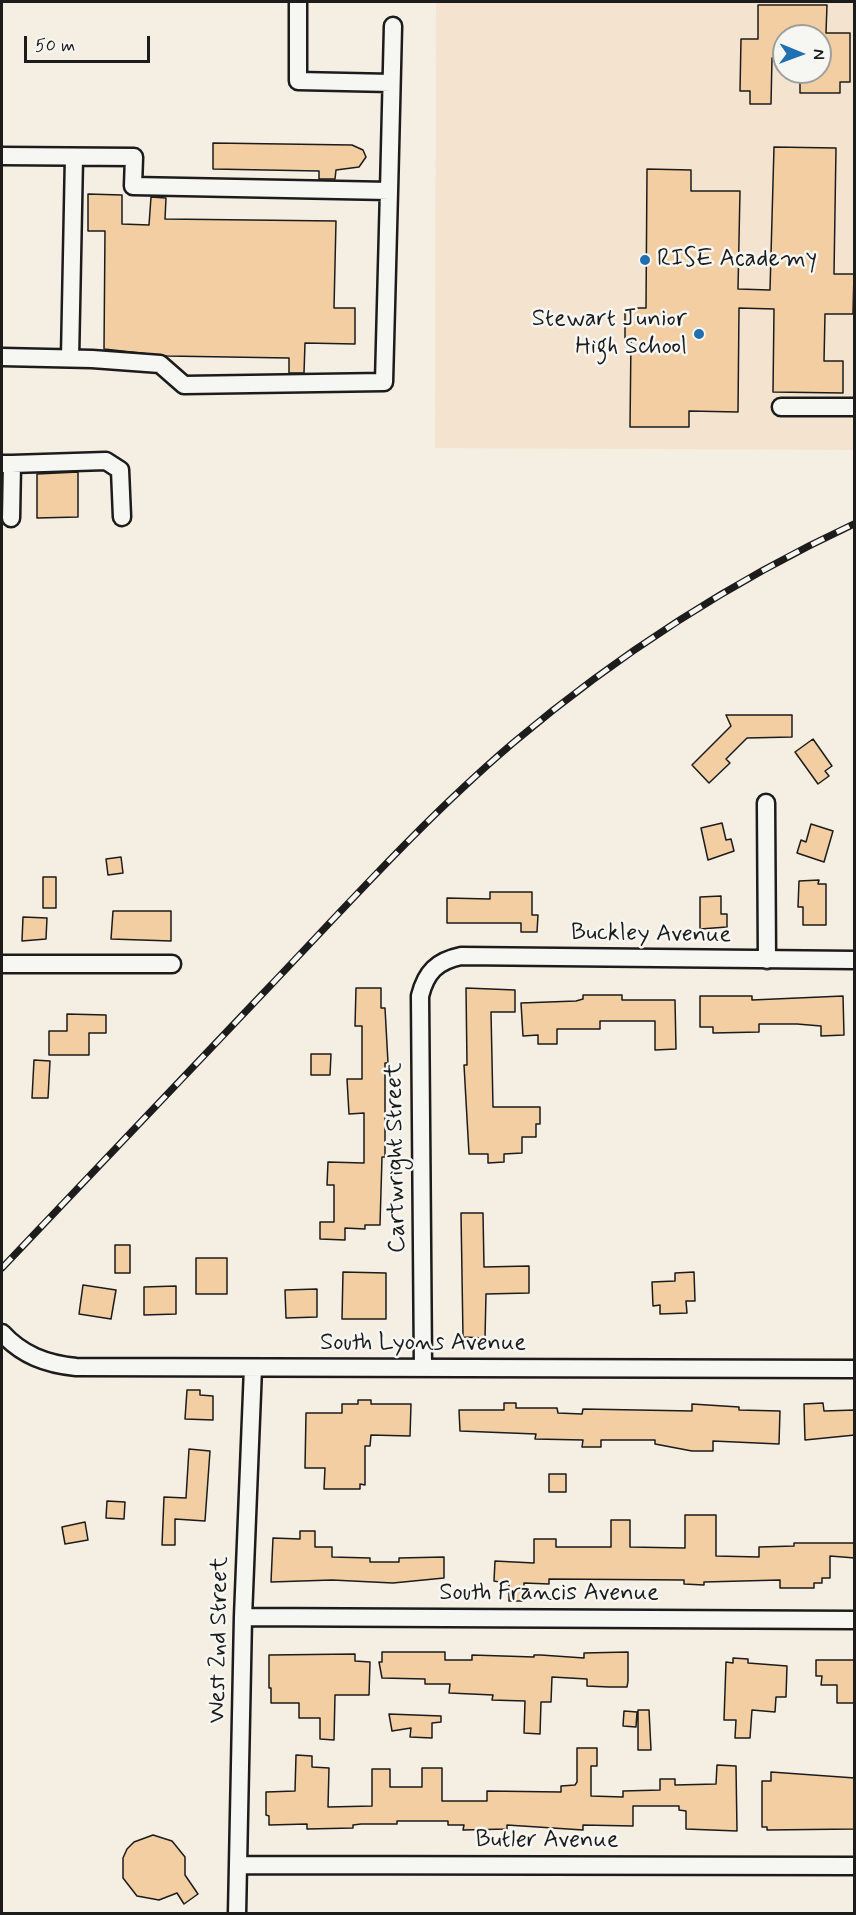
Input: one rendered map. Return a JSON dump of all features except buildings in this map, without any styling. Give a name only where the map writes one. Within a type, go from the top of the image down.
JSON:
[{"type":"street","points":[[298,2],[298,81],[391,83]]},
{"type":"street","points":[[2,357],[70,358],[160,364],[184,385],[384,382],[393,26]]},
{"type":"street","points":[[2,156],[134,157],[133,186],[389,191]]},
{"type":"street","points":[[70,358],[74,157]]},
{"type":"street","points":[[782,407],[855,407]]},
{"type":"street","points":[[11,518],[7,464],[105,460],[120,470],[122,517]]},
{"type":"street","points":[[766,803],[766,960]]},
{"type":"street","name":"Buckley Avenue","points":[[447,959],[461,956],[855,960]]},
{"type":"street","name":"Cartwright Street","points":[[423,1367],[420,996],[424,980],[432,967],[447,959]]},
{"type":"street","points":[[2,964],[172,964]]},
{"type":"street","name":"South Lyons Avenue","points":[[2,1333],[27,1354],[58,1366],[855,1369]]},
{"type":"street","name":"West 2nd Street","points":[[237,1914],[243,1617],[253,1368]]},
{"type":"street","name":"South Francis Avenue","points":[[243,1617],[855,1620]]},
{"type":"street","name":"Butler Avenue","points":[[239,1865],[855,1866]]},
{"type":"shaded area","name":"RISE Academy","points":[[436,2],[854,2],[854,450],[435,448]]},
{"type":"railway","points":[[2,1268],[388,861],[513,743],[593,680],[676,622],[764,570],[854,524]]},
{"type":"place","name":"RISE Academy","points":[[645,260]]},
{"type":"place","name":"Stewart Junior High School","points":[[699,334]]}]
